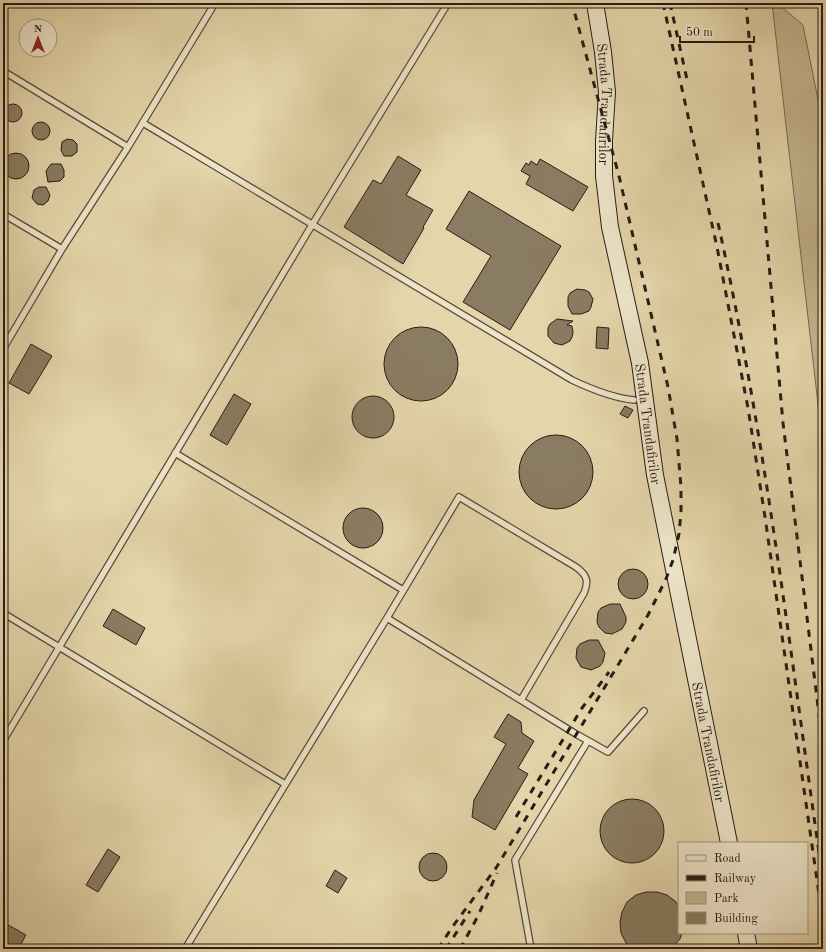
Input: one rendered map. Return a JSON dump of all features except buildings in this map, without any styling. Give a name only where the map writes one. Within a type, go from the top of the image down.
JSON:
[{"type":"main road","name":"Strada Trandafirilor","points":[[595,3],[603,52],[607,92],[604,141],[604,176],[610,227],[640,363],[655,475],[729,842]]},
{"type":"main road","points":[[746,934],[749,949]]},
{"type":"lane","points":[[3,349],[62,249],[128,147],[216,3]]},
{"type":"lane","points":[[3,741],[312,225],[448,3]]},
{"type":"lane","points":[[3,72],[128,147]]},
{"type":"lane","points":[[143,123],[572,380],[588,388],[620,398],[634,400]]},
{"type":"lane","points":[[3,214],[62,249]]},
{"type":"lane","points":[[175,453],[403,590]]},
{"type":"lane","points":[[185,949],[459,497],[581,571],[587,580],[587,586],[584,593],[521,700]]},
{"type":"lane","points":[[3,613],[285,784]]},
{"type":"lane","points":[[387,618],[608,752],[644,711]]},
{"type":"lane","points":[[531,949],[515,860],[588,741]]},
{"type":"green space","points":[[772,3],[777,3],[803,25],[823,124],[823,448]]},
{"type":"railway","points":[[438,949],[496,868],[648,615],[666,579],[673,560],[679,534],[681,487],[677,439],[668,387],[619,176],[572,3]]},
{"type":"railway","points":[[663,3],[717,247],[748,408],[823,922]]},
{"type":"railway","points":[[670,3],[688,84]]},
{"type":"railway","points":[[746,3],[783,423],[823,747]]},
{"type":"railway","points":[[718,223],[735,305],[764,468],[823,880]]},
{"type":"railway","points":[[516,817],[582,708],[609,672]]},
{"type":"railway","points":[[460,949],[478,916],[497,873]]},
{"type":"railway","points":[[446,949],[470,911]]}]
